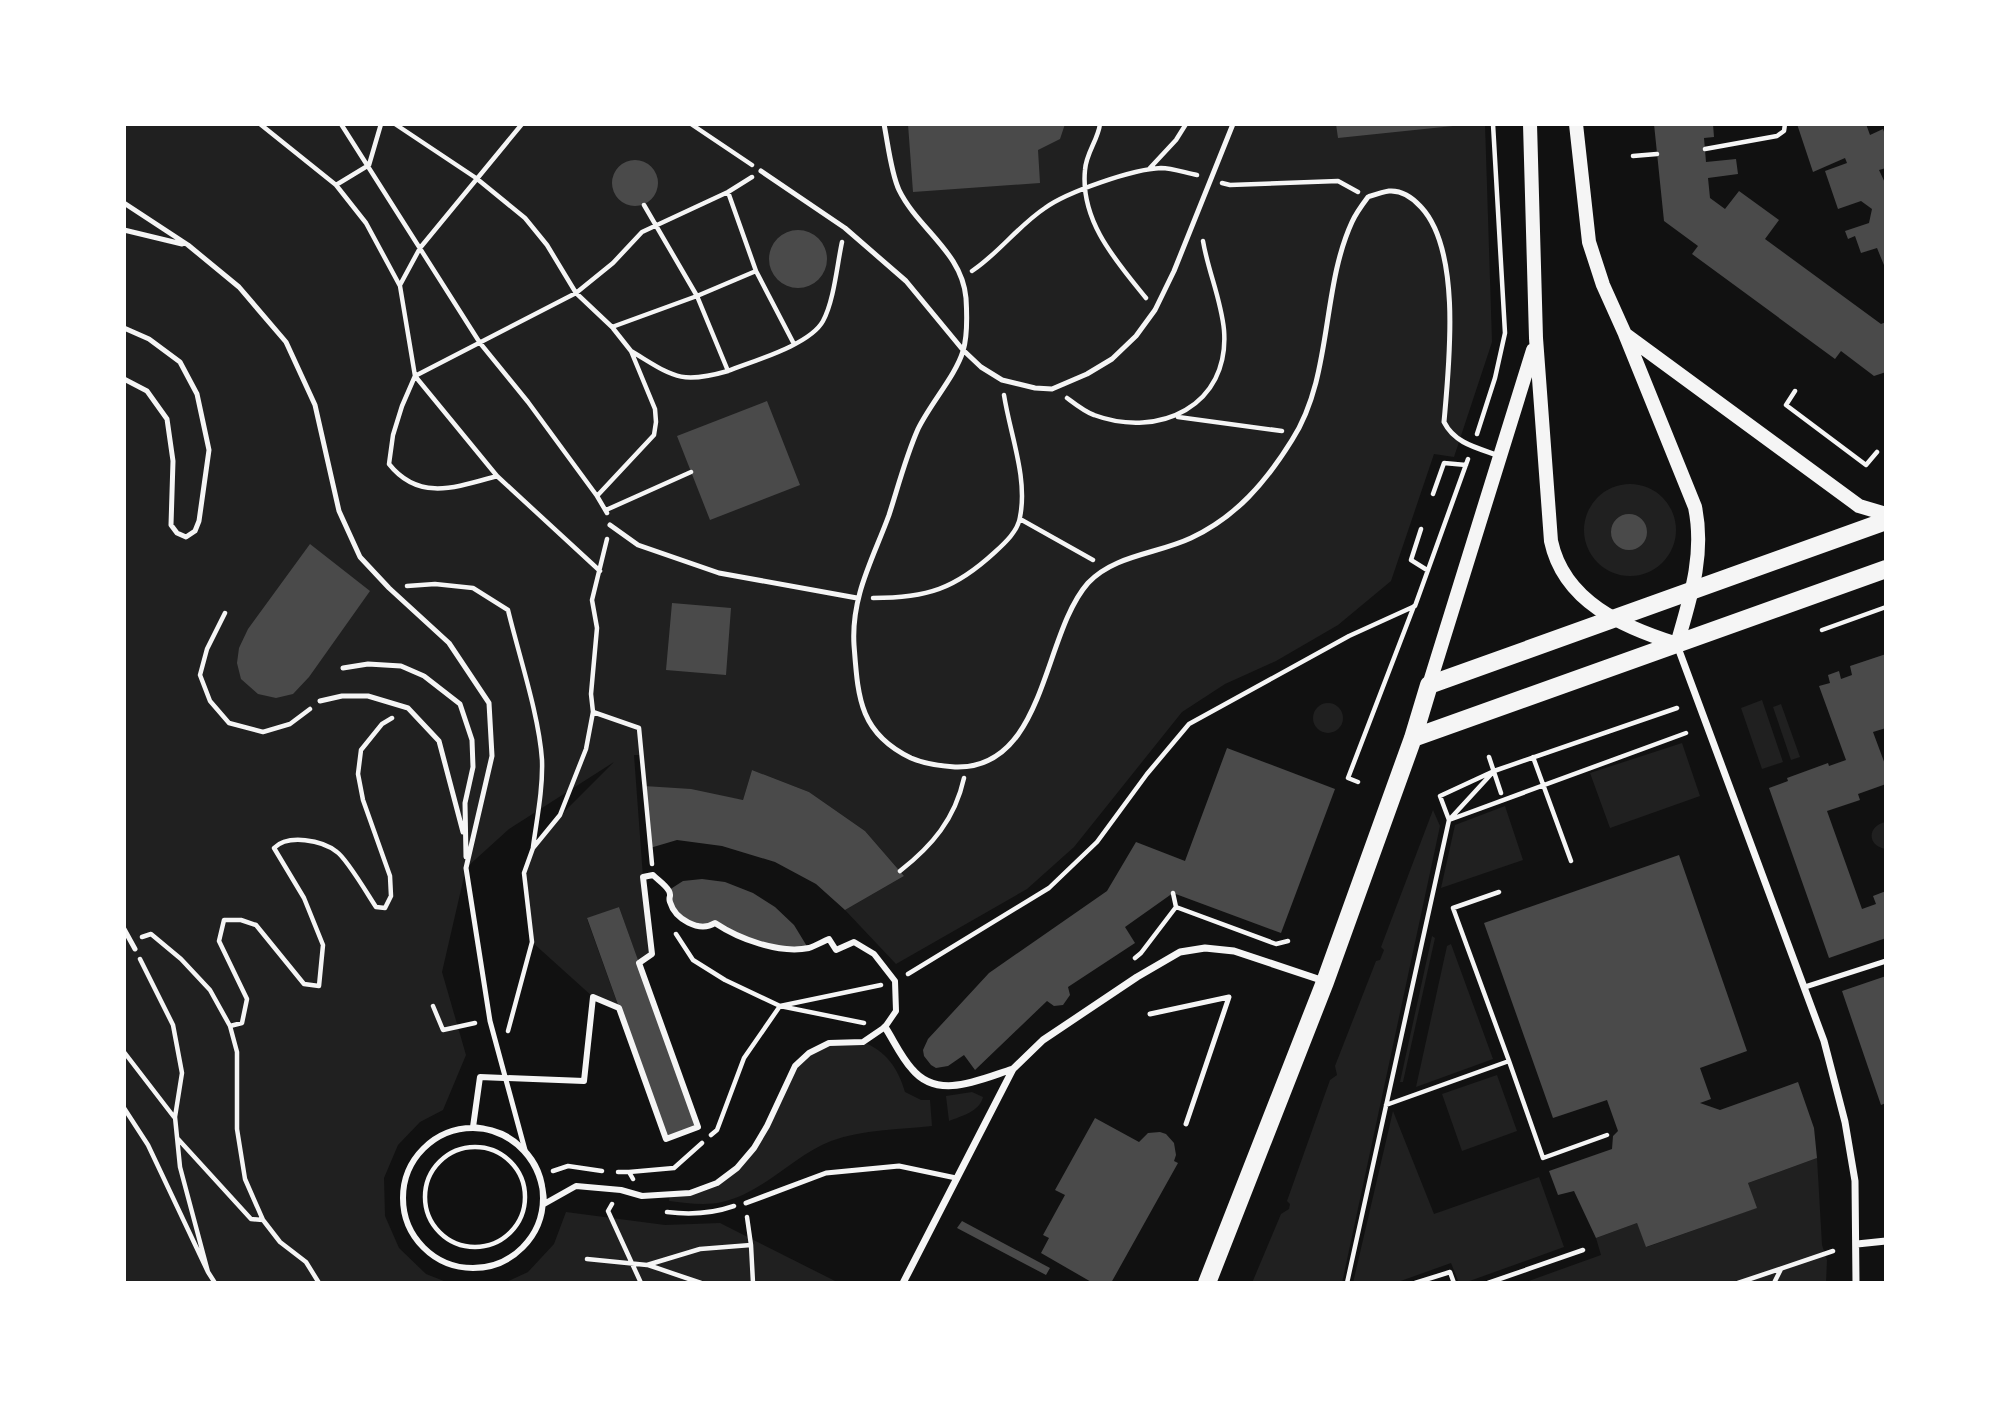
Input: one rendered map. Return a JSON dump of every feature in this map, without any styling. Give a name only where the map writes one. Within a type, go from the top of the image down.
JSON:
[{"type":"main road","points":[[1530,124],[1536,338],[1554,557],[1561,572],[1584,598],[1612,618],[1643,633],[1677,644]]},
{"type":"main road","points":[[1576,124],[1589,242],[1603,285],[1695,508],[1700,529],[1693,590],[1677,644]]},
{"type":"main road","points":[[1625,334],[1859,506],[1886,514]]},
{"type":"main road","points":[[1207,1283],[1325,982],[1413,738],[1536,338]]},
{"type":"main road","points":[[1429,685],[1886,521]]},
{"type":"main road","points":[[1413,738],[1886,569]]},
{"type":"street","points":[[1677,644],[1824,1041],[1845,1122],[1855,1181],[1856,1283]]},
{"type":"street","points":[[653,875],[669,890],[670,902],[690,923],[703,928],[715,923],[733,935],[757,943],[783,947],[808,948],[829,939],[836,950],[855,942],[874,954],[895,982],[896,1011],[885,1027],[863,1042],[829,1042],[809,1052],[795,1066],[754,1148],[737,1168],[717,1183],[690,1193],[642,1196],[621,1190],[576,1186],[544,1204],[540,1175],[525,1150],[512,1139],[497,1132],[472,1127],[480,1077],[584,1081],[593,997],[619,1007],[666,1139],[698,1127],[639,963],[652,954],[643,877],[653,875]]},
{"type":"street","points":[[903,1283],[1013,1069],[1043,1040],[1137,977],[1180,952],[1205,948],[1234,951],[1325,982]]},
{"type":"street","points":[[885,1027],[911,1068],[932,1084],[962,1085],[1013,1069]]},
{"type":"street","points":[[525,1150],[504,1136],[485,1129],[472,1128],[450,1132],[430,1143],[414,1160],[405,1181],[403,1204],[409,1226],[422,1246],[440,1260],[462,1267],[485,1267],[507,1260],[525,1246],[538,1226],[544,1204],[540,1175]]},
{"type":"street","points":[[1857,1244],[1886,1241]]},
{"type":"lane","points":[[884,124],[899,190],[952,258],[962,278],[966,298],[963,350],[918,430],[857,598],[854,640],[860,701],[866,720],[892,748],[916,760],[942,766],[966,767],[988,761],[1014,740],[1031,717],[1058,638],[1072,607],[1088,584],[1106,568],[1190,538],[1227,516],[1258,489],[1296,434],[1308,406],[1318,373],[1341,253],[1352,221],[1368,197],[1390,191],[1412,197],[1431,218],[1441,243],[1447,280],[1450,344],[1444,422],[1449,433],[1460,442],[1500,456]]},
{"type":"lane","points":[[761,171],[845,228],[906,281],[963,350],[981,367],[1002,380],[1052,389],[1087,374],[1112,359],[1136,336],[1155,310],[1174,271],[1233,124]]},
{"type":"lane","points":[[124,203],[188,245],[239,287],[286,342],[315,405],[339,510],[360,557],[389,588],[449,643],[489,703],[492,756],[469,843],[466,867],[490,1020],[525,1150]]},
{"type":"lane","points":[[124,230],[188,245]]},
{"type":"lane","points":[[124,328],[149,339],[180,362],[197,394],[209,450],[200,521],[195,531],[186,537],[177,533],[171,525],[173,461],[167,419],[147,391],[124,379]]},
{"type":"lane","points":[[610,525],[638,545],[719,573],[857,598]]},
{"type":"lane","points":[[343,668],[368,664],[401,666],[424,676],[460,704],[472,740],[473,766],[465,803],[469,843]]},
{"type":"lane","points":[[320,701],[342,696],[368,696],[408,708],[439,741],[469,843]]},
{"type":"lane","points":[[124,929],[135,949]]},
{"type":"lane","points":[[1805,987],[1886,961]]},
{"type":"lane","points":[[1150,1014],[1229,997],[1186,1124]]},
{"type":"lane","points":[[746,1203],[826,1173],[899,1166],[956,1178]]},
{"type":"path","points":[[260,124],[336,186],[366,223],[400,286],[415,376],[497,476],[600,571]]},
{"type":"path","points":[[341,124],[480,343],[528,402],[597,496],[606,510],[610,525],[592,600],[597,628],[591,694],[593,712],[586,749],[560,816],[533,848]]},
{"type":"path","points":[[336,186],[369,165],[381,124]]},
{"type":"path","points":[[395,124],[476,178],[525,218],[547,245],[576,293],[612,327],[631,351],[655,409],[654,435],[597,496]]},
{"type":"path","points":[[400,286],[420,247],[522,124]]},
{"type":"path","points":[[497,476],[450,489],[414,485],[399,477],[389,464],[392,445],[402,407],[415,376],[576,293],[613,263],[642,232],[728,192],[761,171],[691,124]]},
{"type":"path","points":[[1101,124],[1088,155],[1084,188],[1099,236],[1155,310]]},
{"type":"path","points":[[1148,170],[1176,140],[1186,124]]},
{"type":"path","points":[[1358,782],[1348,778],[1473,447],[1495,378],[1505,333],[1493,124]]},
{"type":"path","points":[[1705,149],[1777,136],[1784,131],[1785,124]]},
{"type":"path","points":[[1633,156],[1657,154]]},
{"type":"path","points":[[962,278],[988,261],[1045,207],[1084,188],[1148,170],[1163,168],[1230,185],[1338,181],[1368,197]]},
{"type":"path","points":[[728,192],[756,271],[794,344]]},
{"type":"path","points":[[644,205],[657,223],[697,296],[728,371]]},
{"type":"path","points":[[1178,416],[1202,398],[1216,377],[1222,355],[1224,331],[1198,209]]},
{"type":"path","points":[[631,351],[683,379],[728,371],[794,344],[816,330],[823,322],[845,228]]},
{"type":"path","points":[[612,327],[756,271]]},
{"type":"path","points":[[857,598],[908,598],[938,591],[975,571],[1009,539],[1020,519],[1021,489],[1002,380]]},
{"type":"path","points":[[1052,389],[1092,415],[1122,423],[1149,422],[1178,416],[1261,427]]},
{"type":"path","points":[[1796,391],[1786,405],[1816,428],[1866,465],[1877,452]]},
{"type":"path","points":[[1433,494],[1444,463],[1466,465]]},
{"type":"path","points":[[606,510],[691,472]]},
{"type":"path","points":[[1020,519],[1106,568]]},
{"type":"path","points":[[1421,529],[1411,560],[1428,570]]},
{"type":"path","points":[[389,588],[435,584],[473,588],[508,610],[542,759],[533,848],[524,873],[532,942],[507,1036]]},
{"type":"path","points":[[629,1172],[674,1168],[717,1130],[744,1058],[780,1006],[895,982],[1049,888],[1097,842],[1147,774],[1189,724],[1349,636],[1415,606]]},
{"type":"path","points":[[1822,629],[1886,607]]},
{"type":"path","points":[[225,613],[207,649],[200,675],[210,701],[229,723],[262,732],[290,724],[320,701]]},
{"type":"path","points":[[230,1026],[242,1023],[247,999],[219,941],[224,920],[241,920],[256,925],[304,984],[319,986],[323,945],[304,898],[274,848],[281,841],[304,839],[338,852],[376,907],[386,908],[391,896],[390,876],[363,800],[358,774],[361,750],[382,724],[408,708]]},
{"type":"path","points":[[1449,820],[1440,796],[1494,771],[1677,708]]},
{"type":"path","points":[[593,712],[639,728],[650,848]]},
{"type":"path","points":[[1449,820],[1686,733]]},
{"type":"path","points":[[1489,757],[1501,793]]},
{"type":"path","points":[[1532,757],[1571,860]]},
{"type":"path","points":[[900,871],[924,852],[947,824],[960,794],[966,767]]},
{"type":"path","points":[[1347,1283],[1449,820],[1494,771]]},
{"type":"path","points":[[1499,892],[1453,908],[1543,1158],[1607,1135]]},
{"type":"path","points":[[1173,893],[1176,907],[1276,943],[1288,941]]},
{"type":"path","points":[[675,932],[693,960],[725,980],[780,1006],[885,1027]]},
{"type":"path","points":[[208,1272],[180,1167],[174,1118],[182,1073],[173,1025],[135,949],[140,937],[151,934],[181,959],[210,990],[230,1026],[237,1052],[237,1129],[246,1179],[263,1220],[280,1242],[306,1262],[319,1283]]},
{"type":"path","points":[[433,1006],[443,1030],[490,1020]]},
{"type":"path","points":[[124,1052],[174,1118]]},
{"type":"path","points":[[1385,1105],[1509,1061]]},
{"type":"path","points":[[124,1108],[148,1146],[215,1283]]},
{"type":"path","points":[[178,1139],[251,1219],[263,1220]]},
{"type":"path","points":[[471,1147],[488,1149],[503,1155],[515,1167],[523,1181],[525,1198],[523,1214],[514,1229],[501,1240],[486,1247],[468,1247],[439,1233],[430,1220],[425,1204],[425,1188],[431,1172],[442,1160],[455,1151],[471,1147]]},
{"type":"path","points":[[663,1211],[699,1214],[718,1212],[746,1203],[753,1283]]},
{"type":"path","points":[[608,1211],[641,1283]]},
{"type":"path","points":[[647,1265],[700,1249],[751,1245]]},
{"type":"path","points":[[1488,1283],[1583,1250]]},
{"type":"path","points":[[1738,1283],[1833,1251]]},
{"type":"path","points":[[587,1259],[647,1265],[701,1283]]},
{"type":"path","points":[[1774,1283],[1781,1268]]},
{"type":"path","points":[[1415,1283],[1450,1272],[1454,1283]]},
{"type":"shaded area","points":[[124,124],[1485,124],[1492,342],[1454,457],[1434,454],[1391,581],[1338,625],[1276,661],[1225,684],[1182,712],[1074,847],[1027,889],[896,964],[845,910],[904,876],[865,831],[809,792],[752,770],[743,800],[644,786],[641,755],[634,755],[652,954],[639,963],[619,907],[587,919],[619,1008],[593,997],[532,942],[524,873],[533,848],[558,818],[614,762],[509,829],[466,868],[442,972],[466,1055],[443,1110],[420,1122],[398,1145],[384,1178],[385,1216],[399,1248],[426,1274],[449,1283],[124,1283]]},
{"type":"shaded area","points":[[1621,484],[1639,484],[1656,491],[1669,504],[1676,521],[1676,539],[1669,556],[1656,569],[1639,576],[1621,576],[1604,569],[1591,556],[1584,539],[1584,521],[1591,504],[1604,491]]},
{"type":"shaded area","points":[[1762,700],[1783,762],[1762,769],[1741,708]]},
{"type":"shaded area","points":[[1328,703],[1334,704],[1342,712],[1342,724],[1334,732],[1328,733],[1322,732],[1314,724],[1313,718],[1314,712],[1322,704]]},
{"type":"shaded area","points":[[1781,704],[1800,757],[1791,760],[1773,707]]},
{"type":"shaded area","points":[[1682,743],[1700,796],[1610,828],[1590,773]]},
{"type":"shaded area","points":[[1505,806],[1523,860],[1441,888],[1455,825]]},
{"type":"shaded area","points":[[1433,810],[1440,826],[1342,1283],[1252,1283],[1281,1214],[1289,1209],[1290,1204],[1287,1201],[1330,1080],[1337,1075],[1335,1066],[1376,961],[1380,960],[1384,950],[1381,947]]},
{"type":"shaded area","points":[[1886,822],[1885,849],[1875,844],[1872,835],[1876,827]]},
{"type":"shaded area","points":[[1432,936],[1435,938],[1403,1082],[1400,1082]]},
{"type":"shaded area","points":[[1451,944],[1493,1059],[1416,1087],[1447,946]]},
{"type":"shaded area","points":[[863,1042],[885,1055],[899,1075],[905,1092],[921,1100],[930,1100],[932,1126],[868,1132],[831,1141],[751,1191],[722,1202],[702,1204],[669,1201],[670,1194],[690,1193],[717,1183],[754,1148],[795,1066],[829,1043]]},
{"type":"shaded area","points":[[1497,1075],[1517,1131],[1462,1151],[1442,1094]]},
{"type":"shaded area","points":[[972,1092],[983,1097],[978,1106],[949,1121],[946,1096]]},
{"type":"shaded area","points":[[1393,1111],[1434,1214],[1539,1177],[1564,1247],[1464,1283],[1459,1283],[1451,1263],[1395,1283],[1353,1283]]},
{"type":"shaded area","points":[[1817,1158],[1822,1245],[1827,1260],[1826,1283],[1523,1283],[1601,1255],[1596,1238],[1637,1223],[1647,1247],[1756,1208],[1748,1183]]},
{"type":"shaded area","points":[[566,1212],[665,1225],[720,1223],[839,1283],[504,1283],[528,1272],[554,1244]]},
{"type":"building","points":[[908,124],[1065,124],[1060,139],[1038,150],[1040,183],[913,192]]},
{"type":"building","points":[[1336,124],[1453,124],[1453,126],[1338,138]]},
{"type":"building","points":[[1654,124],[1713,124],[1714,137],[1704,138],[1706,162],[1736,159],[1738,174],[1708,178],[1710,198],[1725,209],[1739,191],[1779,220],[1765,239],[1881,324],[1886,322],[1886,372],[1874,376],[1841,351],[1835,359],[1692,254],[1698,246],[1664,221]]},
{"type":"building","points":[[1797,124],[1866,124],[1870,135],[1883,129],[1886,137],[1886,168],[1879,170],[1886,185],[1886,270],[1877,248],[1861,253],[1855,236],[1848,239],[1845,231],[1869,223],[1872,209],[1861,201],[1838,209],[1825,171],[1847,163],[1845,158],[1813,172]]},
{"type":"building","points":[[635,160],[644,161],[651,167],[657,174],[657,192],[651,199],[644,205],[635,206],[626,205],[619,199],[613,192],[612,183],[613,174],[619,167],[626,161]]},
{"type":"building","points":[[798,230],[809,232],[822,243],[827,259],[825,270],[814,283],[798,288],[787,286],[774,275],[769,259],[771,248],[782,235]]},
{"type":"building","points":[[767,401],[800,485],[710,520],[677,436]]},
{"type":"building","points":[[1629,514],[1642,519],[1647,532],[1642,545],[1629,550],[1616,545],[1611,532],[1616,519]]},
{"type":"building","points":[[310,544],[370,591],[309,677],[293,694],[276,698],[258,694],[241,679],[237,663],[239,648],[248,629]]},
{"type":"building","points":[[672,603],[731,608],[726,675],[666,670]]},
{"type":"building","points":[[1886,654],[1886,728],[1873,732],[1886,767],[1886,784],[1858,794],[1860,800],[1827,811],[1862,909],[1876,904],[1873,896],[1886,891],[1886,938],[1829,958],[1769,788],[1788,781],[1787,778],[1828,763],[1829,766],[1846,760],[1819,686],[1830,683],[1828,675],[1839,671],[1841,679],[1852,675],[1850,666]]},
{"type":"building","points":[[1227,748],[1335,789],[1281,933],[1173,893],[1125,927],[1135,943],[1068,987],[1070,995],[1063,1005],[1054,1006],[1047,1001],[975,1070],[964,1055],[948,1066],[936,1068],[931,1065],[923,1050],[928,1039],[989,973],[1107,891],[1136,842],[1185,861]]},
{"type":"building","points":[[752,770],[809,792],[865,831],[904,876],[845,910],[816,884],[775,862],[722,846],[677,840],[650,848],[644,786],[691,789],[743,800]]},
{"type":"building","points":[[1679,855],[1747,1051],[1700,1068],[1711,1099],[1700,1103],[1720,1110],[1798,1082],[1814,1128],[1817,1158],[1748,1183],[1757,1208],[1646,1247],[1637,1223],[1596,1238],[1574,1191],[1558,1195],[1549,1171],[1612,1149],[1613,1136],[1618,1131],[1607,1100],[1553,1118],[1484,923]]},
{"type":"building","points":[[702,879],[725,882],[753,893],[775,907],[794,925],[808,948],[757,943],[715,923],[689,923],[670,902],[669,890],[683,881]]},
{"type":"building","points":[[619,907],[698,1127],[666,1139],[587,918]]},
{"type":"building","points":[[1886,976],[1886,1103],[1881,1105],[1842,991]]},
{"type":"building","points":[[1095,1118],[1139,1142],[1148,1133],[1166,1134],[1174,1143],[1174,1161],[1178,1163],[1111,1283],[1093,1283],[1041,1253],[1049,1238],[1043,1235],[1065,1195],[1055,1190]]},
{"type":"building","points":[[962,1221],[1050,1268],[1046,1275],[957,1228]]}]
